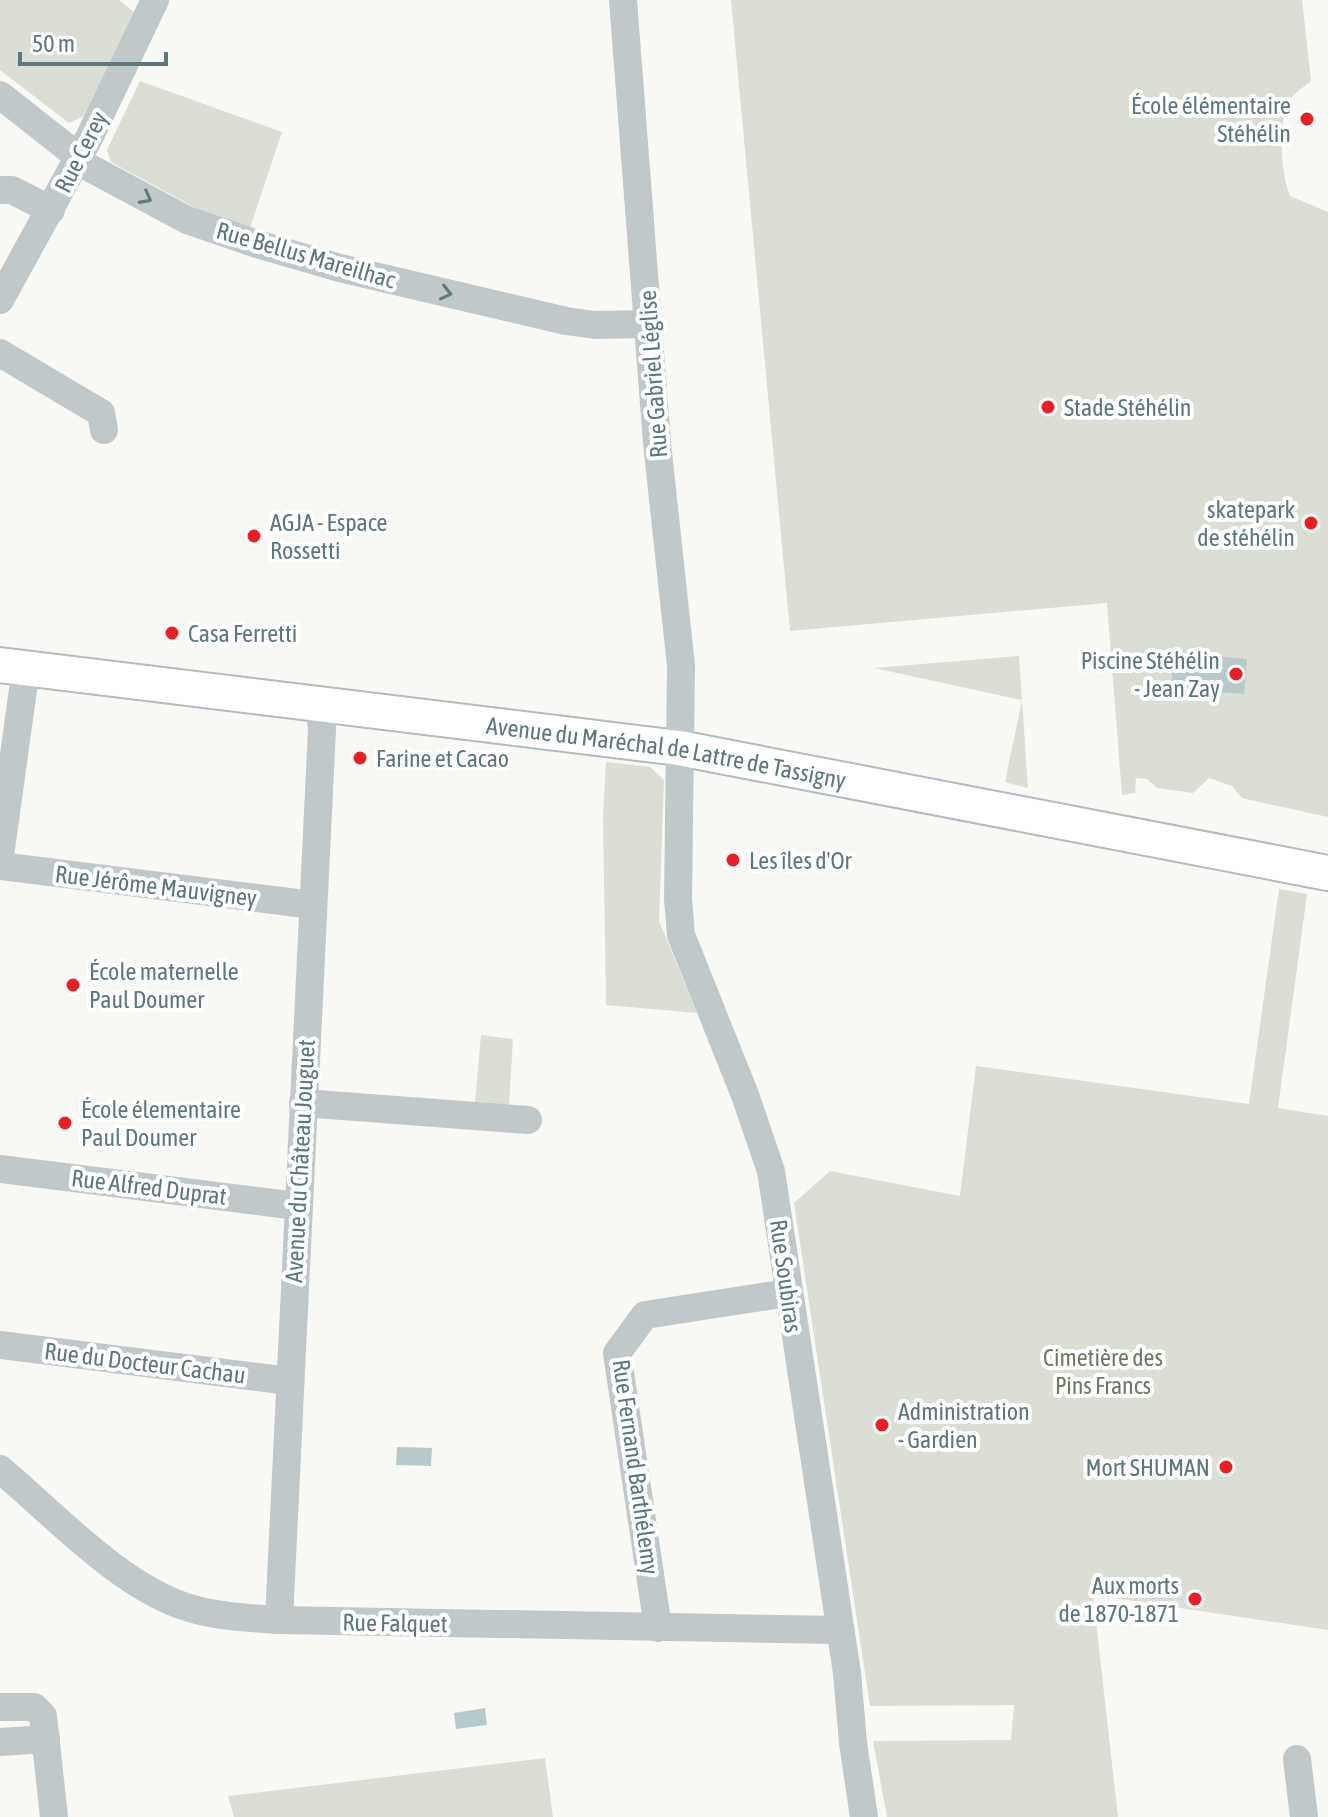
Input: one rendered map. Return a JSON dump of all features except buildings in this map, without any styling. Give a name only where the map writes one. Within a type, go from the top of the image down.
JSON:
[{"type":"main road","name":"Avenue du Maréchal de Lattre de Tassigny","points":[[13,667],[319,701],[679,748],[1328,873]]},
{"type":"street","name":"Rue Cerey","points":[[0,300],[77,161],[155,0]]},
{"type":"street","name":"Rue Gabriel Léglise","points":[[623,0],[657,443],[679,633],[679,748]]},
{"type":"street","name":"Rue Bellus Mareilhac","points":[[0,95],[75,154],[77,161],[187,220],[326,264],[566,321],[595,325],[649,324]]},
{"type":"street","points":[[0,190],[12,190],[51,210]]},
{"type":"street","points":[[0,353],[101,413],[104,430]]},
{"type":"street","points":[[0,856],[13,667]]},
{"type":"street","name":"Avenue du Château Jouguet","points":[[279,1620],[322,729],[319,701]]},
{"type":"street","name":"Rue Soubiras","points":[[679,748],[681,935],[745,1095],[771,1171],[864,1817]]},
{"type":"street","name":"Rue Jérôme Mauvigney","points":[[0,866],[313,905]]},
{"type":"street","points":[[303,1103],[528,1120]]},
{"type":"street","name":"Rue Alfred Duprat","points":[[0,1169],[297,1206]]},
{"type":"street","name":"Rue Fernand Barthélemy","points":[[658,1628],[617,1353],[645,1315],[788,1293]]},
{"type":"street","name":"Rue du Docteur Cachau","points":[[0,1345],[290,1381]]},
{"type":"street","name":"Rue Falquet","points":[[0,1469],[132,1581],[191,1609],[279,1620],[838,1630]]},
{"type":"street","points":[[0,1707],[34,1707],[43,1716],[54,1817]]},
{"type":"street","points":[[0,1742],[46,1739]]},
{"type":"street","points":[[1297,1759],[1304,1817]]},
{"type":"green space","points":[[0,0],[119,0],[134,12],[84,116],[69,123],[0,70]]},
{"type":"green space","name":"Stade Stéhélin","points":[[731,0],[1302,0],[1311,81],[1294,95],[1287,106],[1282,145],[1284,174],[1290,196],[1328,212],[1328,817],[1242,798],[1232,786],[1209,778],[1193,793],[1157,788],[1147,779],[1136,778],[1135,793],[1122,795],[1107,603],[790,631]]},
{"type":"green space","points":[[140,81],[282,132],[250,228],[205,213],[111,162],[107,150]]},
{"type":"green space","points":[[1019,656],[1022,700],[874,668]]},
{"type":"green space","points":[[1022,700],[1028,788],[1005,782]]},
{"type":"green space","points":[[606,762],[650,767],[664,780],[659,921],[697,1013],[606,1005],[603,815]]},
{"type":"green space","name":"Cimetière des Pins Francs","points":[[1279,889],[1307,894],[1278,1108],[1328,1116],[1328,1630],[1093,1595],[1118,1817],[887,1817],[873,1741],[1011,1740],[1014,1705],[870,1706],[794,1203],[830,1171],[960,1196],[976,1066],[1249,1104]]},
{"type":"green space","points":[[481,1035],[513,1039],[509,1105],[475,1102]]},
{"type":"green space","points":[[545,1758],[553,1817],[234,1817],[228,1796]]},
{"type":"shaded area","points":[[1174,652],[1247,659],[1244,694],[1171,688]]},
{"type":"shaded area","points":[[397,1447],[432,1448],[431,1466],[396,1465]]},
{"type":"shaded area","points":[[485,1708],[487,1725],[456,1729],[454,1713]]},
{"type":"place","name":"École élémentaire Stéhélin","points":[[1307,119]]},
{"type":"place","name":"Stade Stéhélin","points":[[1048,407]]},
{"type":"place","name":"skatepark de stéhélin","points":[[1311,523]]},
{"type":"place","name":"AGJA - Espace Rossetti","points":[[254,536]]},
{"type":"place","name":"Casa Ferretti","points":[[172,633]]},
{"type":"place","name":"Piscine Stéhélin - Jean Zay","points":[[1236,674]]},
{"type":"place","name":"Farine et Cacao","points":[[360,758]]},
{"type":"place","name":"Les îles d'Or","points":[[733,860]]},
{"type":"place","name":"École maternelle Paul Doumer","points":[[73,985]]},
{"type":"place","name":"École élementaire Paul Doumer","points":[[65,1123]]},
{"type":"place","name":"Administration - Gardien","points":[[882,1425]]},
{"type":"place","name":"Mort SHUMAN","points":[[1226,1467]]},
{"type":"place","name":"Aux morts de 1870-1871","points":[[1195,1599]]}]
